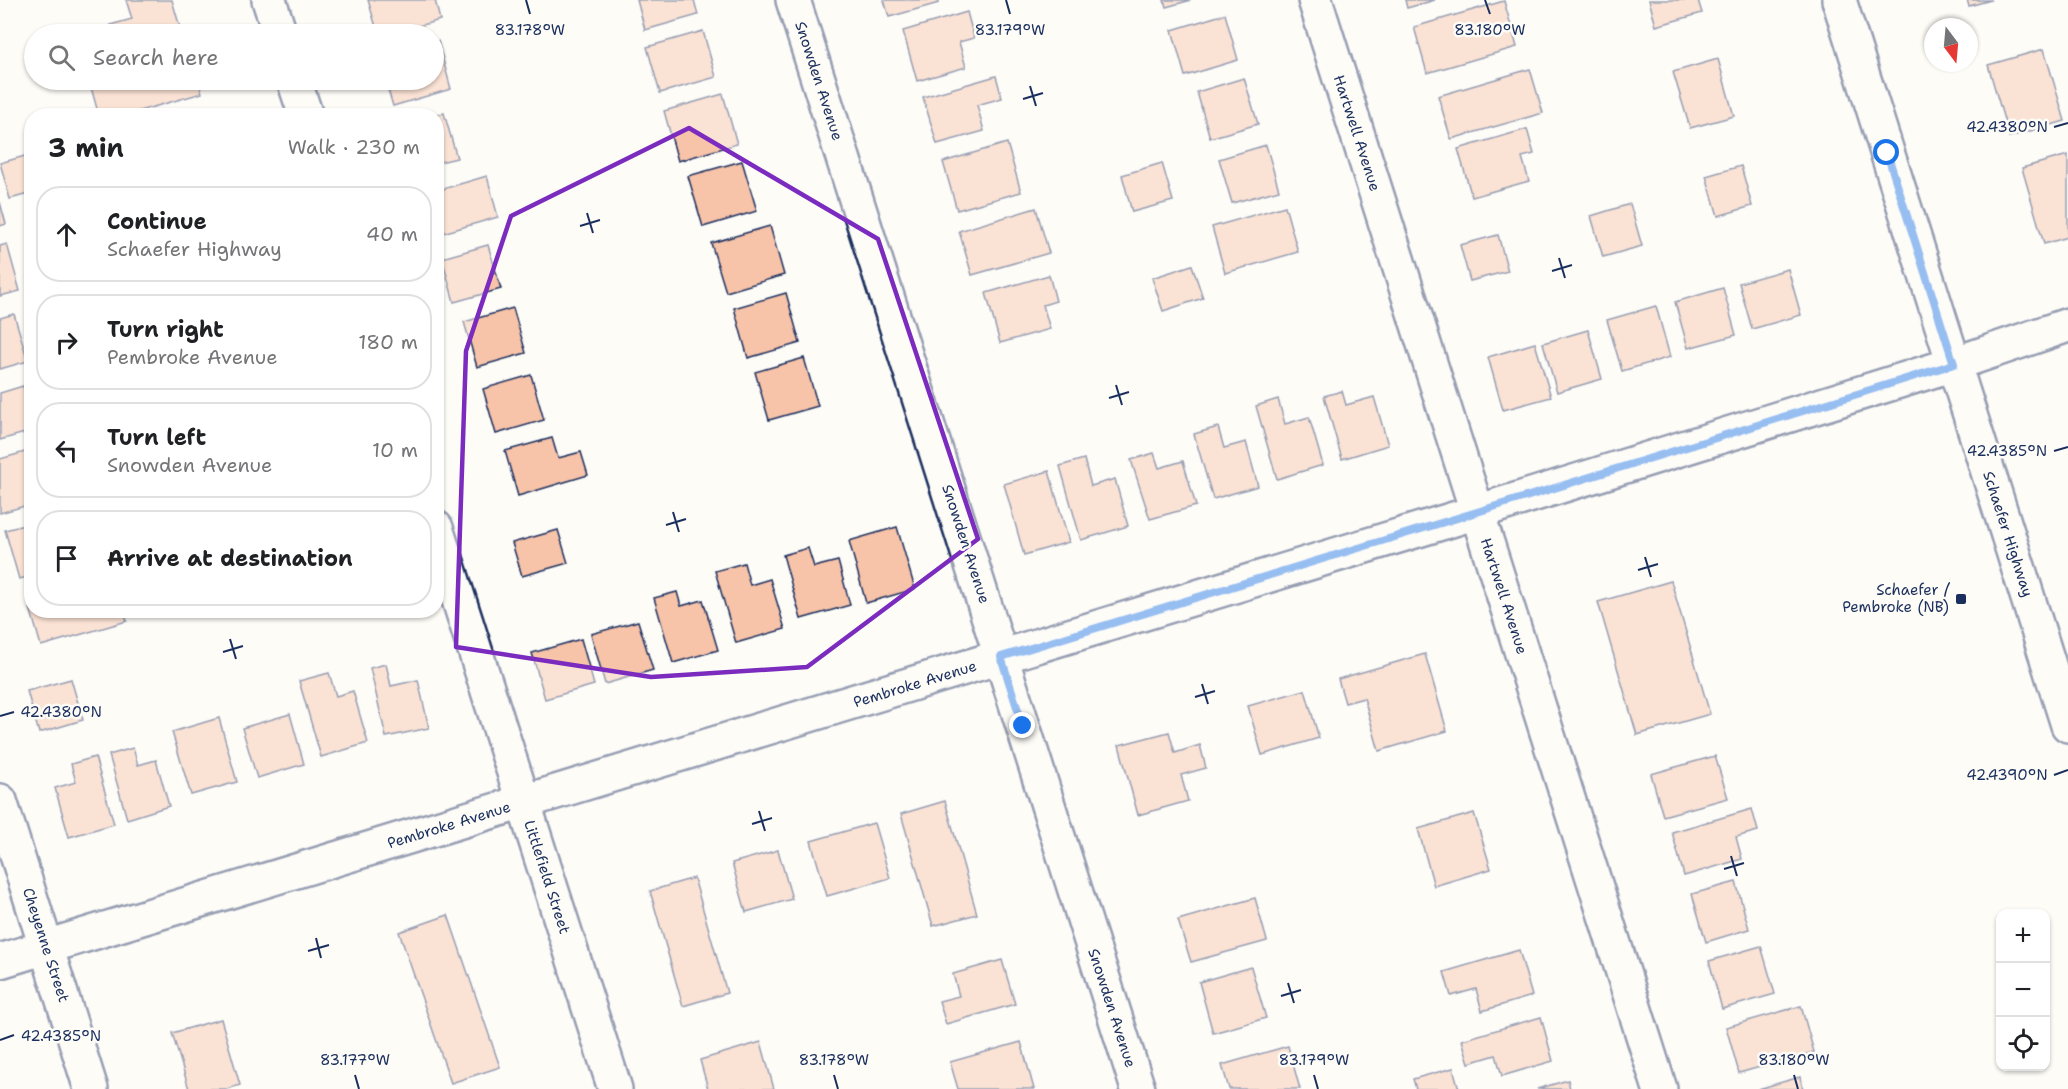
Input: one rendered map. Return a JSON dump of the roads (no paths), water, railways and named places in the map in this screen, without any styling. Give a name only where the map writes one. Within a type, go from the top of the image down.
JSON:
[{"type":"street","points":[[269,0],[277,24]]},
{"type":"street","name":"Snowden Avenue","points":[[793,0],[1138,1089]]},
{"type":"street","name":"Hartwell Avenue","points":[[1315,0],[1660,1089]]},
{"type":"street","name":"Schaefer Highway","points":[[1839,0],[2068,725]]},
{"type":"street","points":[[297,90],[303,108]]},
{"type":"street","name":"Pembroke Avenue","points":[[0,962],[1477,512],[1954,364],[2068,325]]},
{"type":"street","name":"Littlefield Street","points":[[444,553],[615,1089]]},
{"type":"street","name":"Cheyenne Street","points":[[0,801],[91,1089]]},
{"type":"place","name":"Schaefer / Pembroke (NB)","points":[[1961,599]]}]
